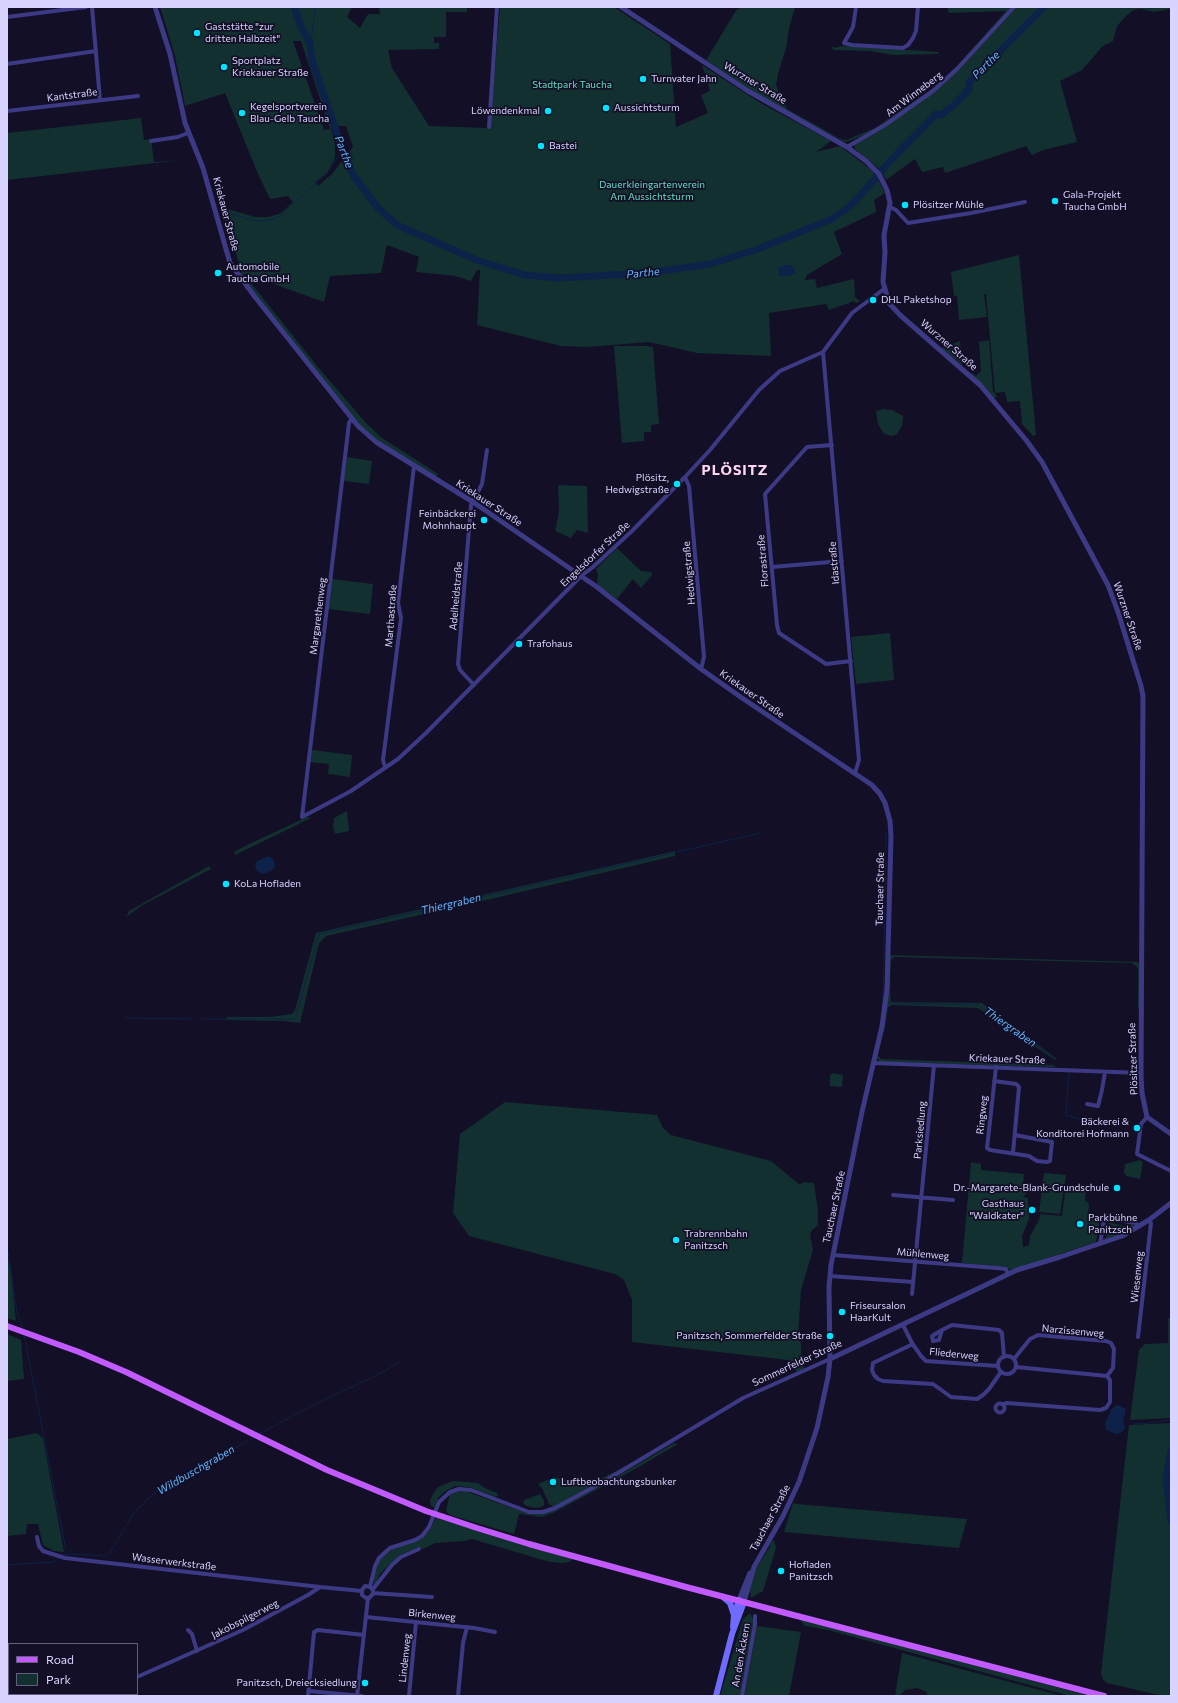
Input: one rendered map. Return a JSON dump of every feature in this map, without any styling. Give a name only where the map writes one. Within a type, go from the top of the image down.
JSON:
[{"type":"main road","points":[[7,1326],[79,1352],[126,1372],[327,1470],[370,1489],[462,1523],[554,1552],[1104,1696]]},
{"type":"main road","points":[[723,1597],[730,1604],[734,1615]]},
{"type":"main road","points":[[732,1634],[734,1615],[741,1601]]},
{"type":"main road","points":[[716,1696],[741,1601]]},
{"type":"street","points":[[7,17],[86,7]]},
{"type":"street","points":[[92,7],[100,100]]},
{"type":"street","name":"Kriekauer Straße","points":[[156,7],[170,54],[180,107],[188,133],[203,168],[230,263],[255,297],[352,418],[370,437],[472,502],[597,587],[701,669],[774,720],[855,773],[876,789],[886,802]]},
{"type":"street","points":[[489,127],[497,7]]},
{"type":"street","name":"Wurzner Straße","points":[[621,7],[748,91],[847,147],[875,170],[887,190],[890,207],[884,235],[884,289],[889,303],[894,310],[980,384],[1042,462],[1108,585],[1141,686],[1141,961]]},
{"type":"street","points":[[856,7],[853,27],[844,42],[852,45],[903,48],[910,43],[916,31],[918,7]]},
{"type":"street","name":"Am Winneberg","points":[[847,147],[885,125],[928,95],[957,68],[1014,7]]},
{"type":"street","points":[[7,64],[96,51]]},
{"type":"street","name":"Kantstraße","points":[[7,111],[138,96]]},
{"type":"street","points":[[151,141],[178,137],[188,133]]},
{"type":"street","points":[[890,207],[896,210],[908,223],[971,213],[1025,202]]},
{"type":"street","points":[[824,352],[852,313],[884,289]]},
{"type":"street","name":"Idastraße","points":[[824,352],[859,760],[855,773]]},
{"type":"street","name":"Engelsdorfer Straße","points":[[302,818],[351,791],[398,759],[474,686],[581,576],[593,567],[633,530],[710,450],[758,390],[780,371],[824,352]]},
{"type":"street","name":"Margarethenweg","points":[[302,818],[349,423],[352,418]]},
{"type":"street","name":"Florastraße","points":[[832,445],[807,447],[765,494],[776,625],[779,633],[826,664],[851,661]]},
{"type":"street","points":[[472,502],[482,484],[487,450]]},
{"type":"street","name":"Marthastraße","points":[[385,767],[384,760],[401,618],[398,604],[414,466]]},
{"type":"street","name":"Hedwigstraße","points":[[684,477],[689,486],[704,657],[701,669]]},
{"type":"street","name":"Adelheidstraße","points":[[472,502],[458,664],[460,670],[474,686]]},
{"type":"street","points":[[772,566],[842,561]]},
{"type":"street","name":"Tauchaer Straße","points":[[741,1601],[754,1567],[783,1516],[799,1482],[817,1428],[828,1377],[830,1359],[830,1276],[833,1255],[882,1026],[887,989],[891,836],[886,802]]},
{"type":"street","name":"Plösitzer Straße","points":[[1141,961],[1141,1073],[1142,1093],[1147,1117]]},
{"type":"street","name":"Kriekauer Straße","points":[[873,1064],[1141,1073]]},
{"type":"street","name":"Parksiedlung","points":[[912,1294],[934,1065]]},
{"type":"street","name":"Ringweg","points":[[996,1067],[987,1148],[990,1150],[1029,1156],[1037,1161],[1048,1162],[1050,1160],[1052,1142],[1049,1140],[1015,1136]]},
{"type":"street","points":[[1086,1104],[1098,1106],[1105,1072]]},
{"type":"street","points":[[994,1082],[1016,1084],[1019,1086],[1013,1153]]},
{"type":"street","points":[[1171,1134],[1147,1117],[1141,1124],[1137,1154],[1171,1172]]},
{"type":"street","points":[[893,1195],[953,1200]]},
{"type":"street","name":"Sommerfelder Straße","points":[[372,1590],[374,1566],[379,1558],[394,1546],[419,1538],[427,1530],[431,1523],[438,1503],[450,1492],[463,1489],[471,1490],[529,1512],[543,1512],[555,1508],[609,1479],[743,1398],[903,1325],[1008,1274],[1122,1236],[1150,1220],[1171,1203]]},
{"type":"street","points":[[1100,1244],[1104,1220],[1106,1218],[1136,1223],[1138,1226]]},
{"type":"street","name":"Wiesenweg","points":[[1138,1337],[1151,1223],[1150,1220]]},
{"type":"street","name":"Mühlenweg","points":[[833,1255],[997,1268],[1006,1269],[1008,1274]]},
{"type":"street","points":[[830,1276],[913,1282]]},
{"type":"street","name":"Fliederweg","points":[[903,1325],[913,1344],[926,1361],[998,1366]]},
{"type":"street","points":[[942,1330],[952,1325],[999,1330],[1002,1334],[1004,1357]]},
{"type":"street","name":"Narzissenweg","points":[[1004,1404],[1008,1403],[1100,1410],[1106,1408],[1110,1402],[1110,1380],[1107,1376],[1113,1368],[1114,1349],[1111,1343],[1106,1341],[1035,1336],[1030,1339],[1014,1359]]},
{"type":"street","points":[[913,1344],[873,1363],[872,1370],[874,1375],[883,1381],[933,1384],[951,1397],[977,1398],[983,1396],[1002,1372]]},
{"type":"street","points":[[1009,1356],[1014,1359],[1016,1367],[1010,1374],[1002,1372],[998,1366],[999,1361],[1004,1357],[1009,1356]]},
{"type":"street","points":[[1016,1367],[1107,1376]]},
{"type":"street","name":"Wasserwerkstraße","points":[[37,1537],[39,1546],[43,1551],[65,1558],[320,1587]]},
{"type":"street","points":[[357,1696],[368,1598],[371,1596],[372,1590],[392,1565],[401,1557],[419,1548]]},
{"type":"street","points":[[362,1591],[365,1586],[372,1590],[432,1597]]},
{"type":"street","points":[[320,1587],[362,1591]]},
{"type":"street","name":"Jakobspilgerweg","points":[[138,1677],[256,1624],[320,1587]]},
{"type":"street","points":[[362,1591],[364,1597],[368,1598]]},
{"type":"street","name":"An den Äckern","points":[[742,1696],[755,1625],[755,1616]]},
{"type":"street","name":"Birkenweg","points":[[366,1617],[467,1627],[495,1632]]},
{"type":"street","name":"Lindenweg","points":[[409,1696],[416,1622]]},
{"type":"street","points":[[458,1696],[467,1627]]},
{"type":"street","points":[[188,1630],[192,1634],[197,1651]]},
{"type":"street","points":[[362,1696],[308,1694],[314,1632],[318,1630],[364,1635]]},
{"type":"green space","points":[[160,7],[352,7],[347,17],[360,28],[368,14],[380,14],[379,7],[467,7],[467,12],[446,12],[446,37],[434,37],[434,43],[439,43],[439,49],[388,50],[392,68],[429,126],[490,128],[500,7],[614,7],[670,44],[676,127],[708,113],[701,95],[710,91],[702,65],[759,102],[831,141],[816,152],[840,146],[873,171],[875,175],[862,194],[877,177],[885,193],[874,200],[876,212],[834,232],[842,254],[807,275],[805,280],[815,279],[817,288],[854,279],[855,297],[860,301],[857,303],[853,301],[829,310],[826,304],[769,313],[771,356],[697,353],[649,342],[587,347],[561,346],[477,325],[480,270],[477,270],[471,281],[455,276],[416,272],[419,257],[387,245],[381,273],[330,276],[324,302],[243,273],[317,366],[366,423],[382,438],[438,474],[435,477],[383,445],[361,427],[239,274],[243,271],[238,261],[232,235],[221,207],[255,217],[269,217],[281,213],[293,202],[288,196],[270,199],[258,174],[225,93],[185,106],[175,56]],"holes":[[[293,41],[301,41],[330,129],[324,130]],[[339,126],[346,126],[353,147],[332,174],[318,186],[315,182],[327,173],[335,158],[335,144],[331,129]]]},
{"type":"green space","points":[[744,7],[795,7],[776,85],[787,109],[841,139],[846,140],[875,128],[932,89],[956,67],[1006,11],[949,13],[947,7],[1012,7],[956,68],[933,90],[875,130],[845,142],[761,97],[706,60],[737,9]]},
{"type":"green space","points":[[1016,7],[1171,7],[1171,9],[1154,12],[1141,9],[1134,10],[1117,26],[1113,41],[1103,46],[1082,70],[1060,81],[1077,142],[1043,150],[1032,155],[1026,146],[945,173],[943,167],[922,172],[915,159],[886,180],[882,173],[912,138],[879,169],[855,149],[854,145],[886,126],[934,92]]},
{"type":"green space","points":[[832,46],[834,48],[842,46],[939,52],[938,54],[893,55],[870,51],[834,50],[831,47]]},
{"type":"green space","points":[[141,118],[144,140],[151,139],[154,162],[182,160],[7,180],[7,133]]},
{"type":"green space","points":[[1019,255],[1036,435],[1033,436],[1022,424],[1020,401],[1007,402],[1005,392],[995,393],[986,294],[984,294],[987,317],[959,320],[957,296],[954,296],[951,272]]},
{"type":"green space","points":[[989,340],[993,391],[997,396],[995,398],[992,398],[971,374],[972,373],[976,376],[981,371],[979,342]]},
{"type":"green space","points":[[960,341],[962,364],[962,365],[941,348]]},
{"type":"green space","points":[[614,346],[653,347],[659,424],[651,425],[651,432],[644,432],[644,441],[622,443]]},
{"type":"green space","points":[[883,409],[892,410],[903,416],[902,426],[897,434],[892,436],[884,434],[878,424],[876,411]]},
{"type":"green space","points":[[347,457],[372,461],[369,484],[344,481]]},
{"type":"green space","points":[[558,485],[587,486],[588,533],[577,530],[571,538],[555,531],[559,512]]},
{"type":"green space","points":[[617,548],[641,571],[652,572],[652,575],[641,588],[633,579],[617,599],[597,584],[598,575],[596,569]]},
{"type":"green space","points":[[332,579],[373,584],[370,614],[328,609]]},
{"type":"green space","points":[[890,633],[894,680],[856,684],[851,637]]},
{"type":"green space","points":[[312,750],[352,755],[350,777],[328,774],[329,764],[310,762]]},
{"type":"green space","points":[[347,811],[349,831],[335,834],[333,827],[334,818]]},
{"type":"green space","points":[[307,817],[311,818],[235,855],[234,852],[245,846]]},
{"type":"green space","points":[[675,851],[675,856],[326,936],[319,943],[300,1023],[284,1021],[226,1020],[227,1017],[270,1017],[292,1014],[295,1010],[316,933]]},
{"type":"green space","points":[[209,866],[211,869],[141,906],[126,917],[129,911]]},
{"type":"green space","points":[[889,955],[1137,962],[1140,965],[1139,1007],[1138,968],[1132,963],[894,957],[891,960],[891,1002],[982,1003],[1057,1059],[1055,1060],[978,1008],[892,1005],[888,1007],[878,1055],[881,1059],[1054,1065],[1055,1067],[881,1062],[877,1059]]},
{"type":"green space","points":[[833,1073],[843,1075],[842,1087],[830,1086],[830,1075]]},
{"type":"green space","name":"Trabrennbahn Panitzsch","points":[[505,1102],[657,1115],[663,1128],[671,1135],[771,1161],[800,1185],[803,1182],[814,1183],[818,1211],[818,1225],[810,1234],[813,1250],[801,1290],[798,1337],[801,1344],[803,1369],[794,1375],[743,1398],[618,1472],[554,1507],[549,1504],[542,1488],[538,1484],[554,1477],[581,1485],[591,1484],[635,1461],[745,1396],[797,1372],[788,1360],[632,1342],[632,1300],[624,1280],[615,1274],[469,1236],[453,1213],[460,1134]]},
{"type":"green space","points":[[1140,1160],[1143,1162],[1140,1179],[1126,1176],[1124,1172],[1125,1164]]},
{"type":"green space","points":[[971,1162],[981,1164],[981,1170],[1024,1174],[1023,1184],[1027,1189],[1026,1194],[1023,1197],[1028,1198],[1029,1219],[1022,1236],[1023,1247],[1029,1245],[1030,1236],[1039,1220],[1040,1214],[1062,1216],[1066,1184],[1086,1186],[1085,1200],[1089,1204],[1088,1215],[1091,1218],[1100,1220],[1096,1242],[1012,1270],[1006,1267],[962,1263]]},
{"type":"green space","points":[[1044,1173],[1066,1175],[1060,1214],[1039,1212]]},
{"type":"green space","points":[[1111,1220],[1111,1223],[1130,1227],[1131,1224],[1133,1224],[1135,1226],[1121,1234],[1103,1240],[1103,1238],[1106,1238],[1108,1227],[1105,1226],[1105,1224],[1108,1225],[1109,1222],[1106,1221]]},
{"type":"green space","points":[[7,1255],[11,1272],[16,1321],[7,1318]]},
{"type":"green space","points":[[1168,1318],[1171,1318],[1171,1418],[1130,1420],[1139,1350],[1145,1344],[1168,1343]]},
{"type":"green space","points":[[7,1334],[21,1340],[24,1379],[7,1381]]},
{"type":"green space","points":[[1171,1423],[1171,1447],[1164,1482],[1171,1529],[1171,1696],[1163,1696],[1107,1683],[1103,1680],[1101,1673],[1129,1425]]},
{"type":"green space","points":[[37,1433],[43,1438],[64,1552],[54,1551],[43,1545],[38,1524],[27,1524],[26,1534],[7,1536],[7,1439]]},
{"type":"green space","points":[[674,1443],[678,1444],[555,1512],[542,1517],[519,1514],[514,1534],[450,1515],[446,1511],[450,1494],[465,1491],[526,1513],[557,1509],[618,1476]]},
{"type":"green space","points":[[453,1481],[478,1483],[497,1493],[498,1495],[496,1497],[469,1487],[455,1486],[444,1492],[438,1498],[434,1508],[431,1506],[430,1501],[438,1487]]},
{"type":"green space","points":[[540,1494],[544,1500],[544,1505],[542,1507],[536,1508],[526,1506],[523,1503],[524,1500]]},
{"type":"green space","points":[[793,1503],[967,1519],[959,1548],[784,1532]]},
{"type":"green space","points":[[436,1517],[572,1559],[570,1562],[550,1562],[472,1539],[465,1541],[435,1543],[423,1549],[419,1547],[402,1554],[380,1574],[374,1585],[374,1572],[380,1559],[391,1550],[421,1539],[430,1530]]},
{"type":"green space","points":[[774,1540],[776,1548],[763,1591],[751,1598],[750,1590],[756,1569]]},
{"type":"green space","points":[[750,1613],[753,1619],[753,1626],[740,1696],[720,1696],[743,1619]]},
{"type":"green space","points":[[799,1619],[1090,1696],[1070,1696],[828,1630],[805,1626]]},
{"type":"green space","points":[[757,1626],[801,1632],[789,1696],[744,1696]]},
{"type":"green space","points":[[902,1653],[1062,1696],[931,1696],[926,1694],[927,1692],[917,1688],[905,1690],[899,1696],[895,1696]]},
{"type":"water","points":[[784,265],[791,265],[794,268],[795,273],[789,276],[779,276],[778,268]]},
{"type":"water","points":[[267,857],[274,860],[275,867],[271,871],[263,874],[257,871],[255,866],[257,861]]},
{"type":"water","points":[[1119,1405],[1126,1409],[1123,1421],[1125,1428],[1121,1433],[1116,1434],[1106,1430],[1105,1423],[1111,1410],[1115,1406]]},
{"type":"waterway","name":"Parthe","points":[[294,7],[302,29],[310,43],[312,60],[346,160],[355,178],[378,208],[397,225],[479,261],[525,275],[559,278],[647,273],[710,264],[758,249],[832,219],[849,207],[858,198],[892,159],[936,114],[941,115],[954,105],[969,89],[969,82],[1044,7]]},
{"type":"waterway","points":[[310,43],[315,7]]},
{"type":"waterway","points":[[220,211],[257,221],[271,220],[280,216],[327,173],[343,150]]},
{"type":"waterway","name":"Thiergraben","points":[[883,1003],[886,832]]},
{"type":"waterway","name":"Thiergraben","points":[[202,1019],[295,1019],[319,934],[760,833]]},
{"type":"waterway","name":"Thiergraben","points":[[888,1003],[978,1005],[1056,1059]]},
{"type":"waterway","name":"Thiergraben","points":[[125,1018],[191,1019]]},
{"type":"waterway","name":"Wildbuschgraben","points":[[1069,1073],[1066,1115],[1089,1122]]},
{"type":"waterway","points":[[7,1244],[17,1313],[23,1329]]},
{"type":"waterway","points":[[24,1335],[66,1550]]},
{"type":"waterway","name":"Wildbuschgraben","points":[[259,1434],[316,1404],[385,1371],[399,1362]]},
{"type":"waterway","points":[[1133,1423],[1140,1424],[1171,1420]]},
{"type":"waterway","name":"Wildbuschgraben","points":[[63,1555],[73,1554],[106,1556],[110,1553],[133,1514],[153,1494],[255,1437]]},
{"type":"waterway","name":"Parthe","points":[[1171,1451],[1166,1478],[1171,1520]]},
{"type":"waterway","name":"Wildbuschgraben","points":[[7,1565],[53,1562],[59,1559]]},
{"type":"place","name":"Gaststätte \"zur dritten Halbzeit\"","points":[[197,33]]},
{"type":"place","name":"Sportplatz Kriekauer Straße","points":[[224,67]]},
{"type":"place","name":"Turnvater Jahn","points":[[643,79]]},
{"type":"place","name":"Aussichtsturm","points":[[606,108]]},
{"type":"place","name":"Löwendenkmal","points":[[548,111]]},
{"type":"place","name":"Kegelsportverein Blau-Gelb Taucha","points":[[242,113]]},
{"type":"place","name":"Bastei","points":[[541,146]]},
{"type":"place","name":"Gala-Projekt Taucha GmbH","points":[[1055,201]]},
{"type":"place","name":"Plösitzer Mühle","points":[[905,205]]},
{"type":"place","name":"Automobile Taucha GmbH","points":[[218,273]]},
{"type":"place","name":"DHL Paketshop","points":[[873,300]]},
{"type":"place","name":"Plösitz, Hedwigstraße","points":[[677,484]]},
{"type":"place","name":"Feinbäckerei Mohnhaupt","points":[[484,520]]},
{"type":"place","name":"Trafohaus","points":[[519,644]]},
{"type":"place","name":"KoLa Hofladen","points":[[226,884]]},
{"type":"place","name":"Bäckerei & Konditorei Hofmann","points":[[1137,1128]]},
{"type":"place","name":"Dr.-Margarete-Blank-Grundschule","points":[[1117,1188]]},
{"type":"place","name":"Gasthaus \"Waldkater\"","points":[[1032,1210]]},
{"type":"place","name":"Parkbühne Panitzsch","points":[[1080,1224]]},
{"type":"place","name":"Trabrennbahn Panitzsch","points":[[676,1240]]},
{"type":"place","name":"Friseursalon HaarKult","points":[[842,1312]]},
{"type":"place","name":"Panitzsch, Sommerfelder Straße","points":[[830,1336]]},
{"type":"place","name":"Luftbeobachtungsbunker","points":[[553,1482]]},
{"type":"place","name":"Hofladen Panitzsch","points":[[781,1571]]},
{"type":"place","name":"Panitzsch, Dreiecksiedlung","points":[[365,1683]]},
{"type":"district","name":"PLÖSITZ","points":[[735,470]]},
{"type":"park label","name":"Stadtpark Taucha","points":[[572,85]]},
{"type":"park label","name":"Dauerkleingartenverein Am Aussichtsturm","points":[[652,190]]}]
